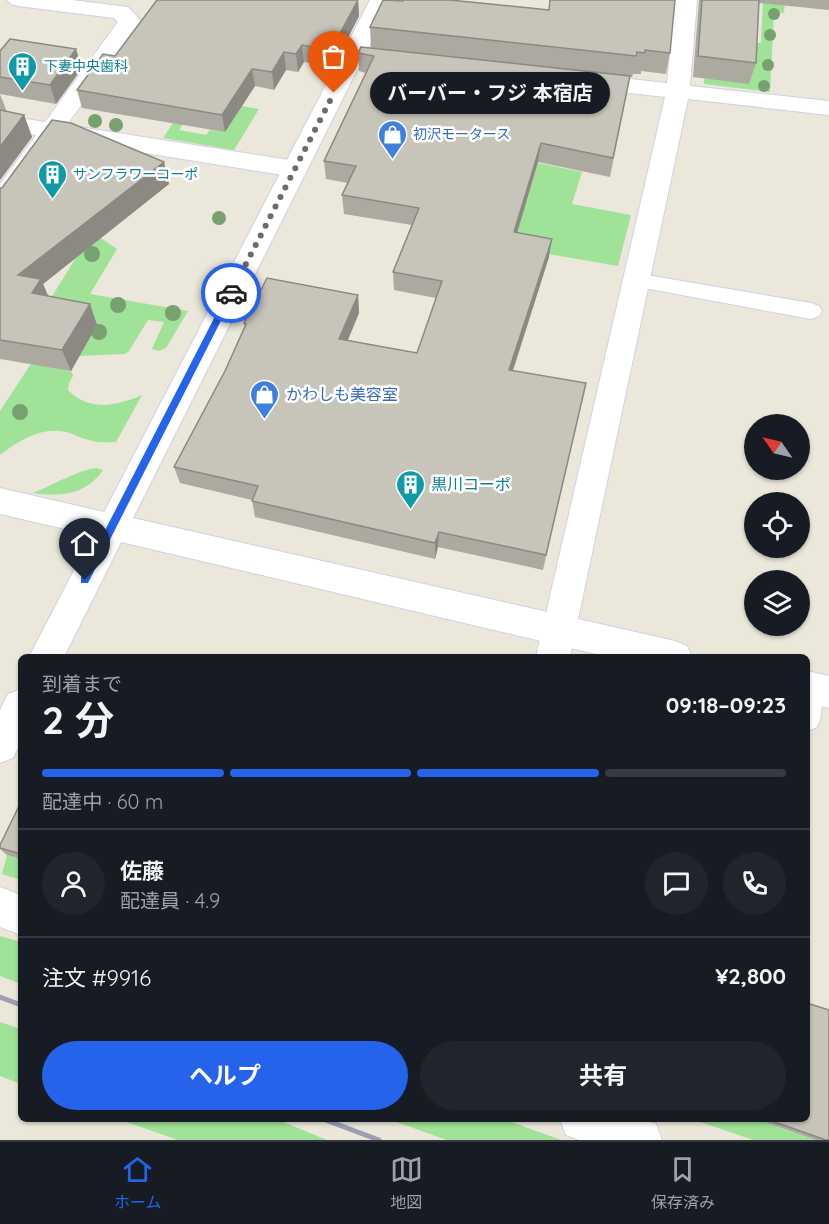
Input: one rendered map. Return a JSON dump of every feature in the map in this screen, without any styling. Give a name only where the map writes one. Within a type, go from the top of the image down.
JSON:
[{"type":"street","points":[[0,202],[55,129],[130,21],[120,12],[18,0]]},
{"type":"street","points":[[48,654],[295,169],[364,57],[381,0]]},
{"type":"street","points":[[556,644],[678,91],[682,1]]},
{"type":"street","points":[[561,78],[829,108]]},
{"type":"street","points":[[0,122],[295,169]]},
{"type":"street","points":[[0,501],[113,527],[556,644],[648,654]]},
{"type":"street","points":[[810,688],[829,692]]},
{"type":"street","points":[[0,746],[18,712]]},
{"type":"street","points":[[0,907],[18,914]]},
{"type":"street","points":[[590,1122],[640,1140]]},
{"type":"lane","points":[[635,280],[811,311]]},
{"type":"green space","points":[[763,0],[785,0],[784,13],[774,12],[770,92],[704,84],[704,79],[752,43],[761,43]]},
{"type":"green space","points":[[242,106],[259,109],[234,150],[163,138],[175,120],[184,122],[179,130],[206,135],[210,130],[225,132]]},
{"type":"green space","points":[[538,163],[582,172],[572,204],[631,215],[618,266],[496,245],[526,202]]},
{"type":"green space","points":[[101,238],[117,249],[90,294],[188,311],[166,348],[159,351],[152,349],[164,322],[148,320],[125,354],[79,356],[43,350],[35,364],[71,371],[73,376],[68,390],[85,402],[113,404],[142,395],[116,442],[95,442],[65,432],[45,432],[26,438],[0,455],[0,411],[61,318],[44,309],[79,253]]},
{"type":"green space","points":[[96,468],[103,470],[89,485],[80,489],[53,495],[33,493],[73,475]]},
{"type":"green space","points":[[7,855],[18,858],[18,879],[2,874]]},
{"type":"green space","points":[[0,936],[18,941],[18,983],[0,976]]},
{"type":"green space","points":[[0,1022],[18,1028],[18,1083],[0,1076]]},
{"type":"green space","points":[[127,1122],[283,1122],[327,1140],[178,1140]]},
{"type":"green space","points":[[396,1122],[511,1122],[561,1140],[447,1140]]},
{"type":"green space","points":[[701,1122],[765,1122],[816,1140],[753,1140]]},
{"type":"building","points":[[157,0],[358,0],[331,50],[302,45],[296,54],[284,52],[272,72],[252,69],[222,115],[77,90],[103,54],[115,56]]},
{"type":"building","points":[[383,0],[450,0],[549,10],[550,0],[675,0],[670,53],[645,50],[645,53],[637,52],[636,56],[370,27]]},
{"type":"building","points":[[702,0],[759,0],[756,63],[698,56]]},
{"type":"building","points":[[10,39],[76,49],[50,85],[0,77],[0,51]]},
{"type":"building","points":[[361,47],[630,76],[613,158],[541,143],[514,232],[552,239],[509,370],[586,383],[546,555],[439,532],[435,543],[252,501],[258,486],[174,467],[225,371],[246,324],[244,323],[267,278],[358,295],[339,339],[417,353],[442,281],[393,272],[419,208],[342,195],[356,166],[324,161],[374,56],[358,53]]},
{"type":"building","points":[[0,110],[24,115],[0,147]]},
{"type":"building","points":[[52,120],[71,123],[164,162],[18,275],[41,279],[32,293],[90,304],[62,350],[0,340],[0,188]]},
{"type":"building","points":[[18,808],[18,853],[0,848]]},
{"type":"building","points":[[810,1004],[829,1010],[829,1140],[775,1122],[810,1122]]},
{"type":"railway","points":[[0,997],[18,1004]]},
{"type":"railway","points":[[331,1122],[379,1140]]},
{"type":"way so far","points":[[231,293],[334,93]]},
{"type":"place","name":"下妻中央歯科","points":[[23,92]]},
{"type":"place","name":"バーバー・フジ 本宿店","points":[[334,93]]},
{"type":"place","name":"初沢モータース","points":[[392,160]]},
{"type":"place","name":"サンフラワーコーポ","points":[[52,200]]},
{"type":"place","name":"かわしも美容室","points":[[265,420]]},
{"type":"place","name":"黒川コーポ","points":[[410,510]]},
{"type":"route","points":[[85,580],[231,293]]}]
